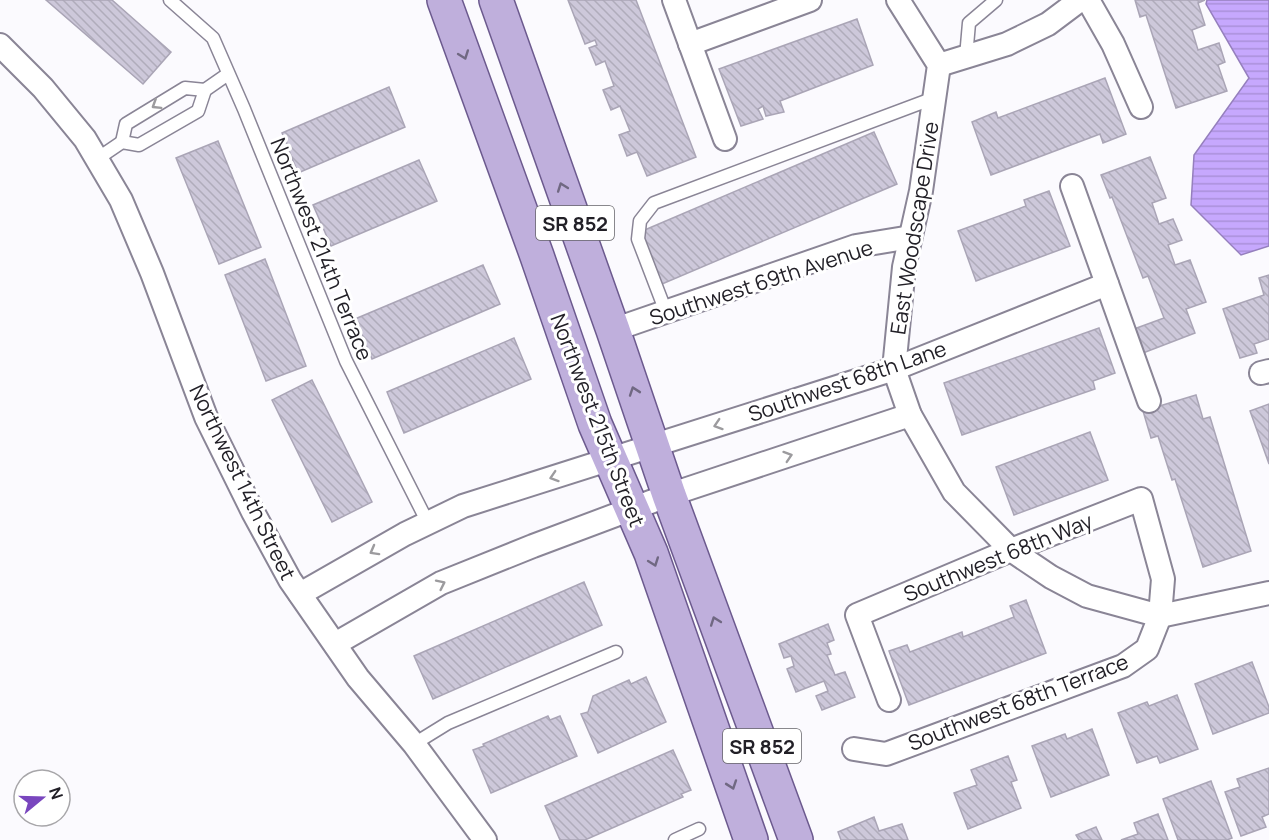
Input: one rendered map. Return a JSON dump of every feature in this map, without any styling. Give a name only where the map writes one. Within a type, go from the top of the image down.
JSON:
[{"type":"main road","name":"Northwest 215th Street","points":[[444,0],[595,424],[651,553],[751,840]]},
{"type":"main road","name":"Northwest 215th Street","points":[[496,0],[669,495],[796,840]]},
{"type":"street","points":[[674,0],[725,139]]},
{"type":"street","points":[[690,44],[810,0]]},
{"type":"street","points":[[898,0],[939,65],[1007,44],[1048,24],[1080,0]]},
{"type":"street","points":[[1088,0],[1113,44],[1141,107]]},
{"type":"street","name":"Northwest 14th Street","points":[[0,45],[43,88],[85,138],[121,200],[206,417],[290,580],[358,678],[414,744],[485,840]]},
{"type":"street","name":"East Woodscape Drive","points":[[939,65],[921,191],[901,288],[894,369],[910,415],[954,492],[1011,550],[1051,577],[1087,596],[1160,616],[1269,593]]},
{"type":"street","points":[[1072,186],[1149,401]]},
{"type":"street","name":"Southwest 69th Avenue","points":[[612,330],[856,246],[910,237]]},
{"type":"street","name":"Southwest 68th Lane","points":[[300,594],[463,506],[894,369],[1107,284]]},
{"type":"street","points":[[335,644],[441,583],[630,508],[910,415]]},
{"type":"street","name":"Southwest 68th Way","points":[[889,700],[857,615],[1140,499]]},
{"type":"street","name":"Southwest 68th Terrace","points":[[854,749],[886,754],[1123,666],[1147,649],[1160,616],[1163,579],[1140,499]]},
{"type":"lane","name":"Northwest 214th Terrace","points":[[170,0],[213,38],[346,361],[428,523]]},
{"type":"lane","points":[[966,57],[969,23],[996,0]]},
{"type":"lane","points":[[122,142],[139,145],[198,111],[205,90],[228,74]]},
{"type":"lane","points":[[97,159],[122,142],[126,124],[185,88],[205,90]]},
{"type":"lane","points":[[666,312],[638,239],[640,221],[654,203],[934,98]]},
{"type":"lane","points":[[414,744],[448,723],[616,652]]},
{"type":"lane","points":[[675,840],[699,829]]},
{"type":"shaded area","points":[[1207,0],[1269,0],[1269,246],[1241,255],[1191,205],[1194,155],[1249,78],[1206,4]]},
{"type":"building","points":[[46,0],[112,0],[171,52],[143,84]]},
{"type":"building","points":[[568,0],[636,0],[696,157],[647,176],[637,152],[627,156],[619,135],[630,131],[620,106],[611,110],[603,90],[614,86],[605,61],[596,65],[589,48],[597,45],[595,40],[585,44]]},
{"type":"building","points":[[1135,0],[1205,0],[1198,3],[1205,25],[1192,30],[1198,50],[1219,43],[1225,62],[1218,65],[1227,91],[1176,108],[1146,15],[1140,17]]},
{"type":"building","points":[[857,19],[873,65],[780,101],[784,112],[766,116],[763,106],[758,109],[763,119],[741,126],[719,69]]},
{"type":"building","points":[[1105,78],[1126,134],[1103,143],[1100,134],[991,175],[972,122],[996,112],[998,118]]},
{"type":"building","points":[[389,87],[405,127],[298,173],[282,133]]},
{"type":"building","points":[[874,132],[897,184],[662,284],[640,232]]},
{"type":"building","points":[[218,141],[261,247],[219,264],[176,158]]},
{"type":"building","points":[[1150,157],[1166,198],[1152,203],[1159,224],[1173,219],[1182,240],[1168,245],[1175,265],[1190,260],[1206,302],[1186,309],[1195,333],[1143,353],[1134,329],[1164,318],[1148,276],[1143,278],[1112,197],[1110,198],[1101,175]]},
{"type":"building","points":[[419,160],[437,201],[331,246],[313,205]]},
{"type":"building","points":[[1049,191],[1070,246],[976,281],[958,231],[1026,206],[1024,200]]},
{"type":"building","points":[[265,259],[306,366],[266,381],[225,275]]},
{"type":"building","points":[[483,265],[500,304],[372,359],[355,319]]},
{"type":"building","points":[[1269,275],[1269,339],[1254,344],[1257,353],[1240,358],[1223,309],[1264,295],[1259,278]]},
{"type":"building","points":[[1099,328],[1115,373],[1093,381],[1095,389],[962,435],[944,383]]},
{"type":"building","points":[[514,338],[531,379],[404,433],[387,392]]},
{"type":"building","points":[[312,380],[372,502],[332,522],[272,400]]},
{"type":"building","points":[[1196,395],[1203,419],[1210,417],[1251,551],[1203,567],[1175,479],[1172,480],[1158,436],[1151,438],[1143,411]]},
{"type":"building","points":[[1269,404],[1269,464],[1250,411]]},
{"type":"building","points":[[1090,432],[1108,480],[1014,515],[996,467]]},
{"type":"building","points":[[584,582],[602,625],[433,699],[414,656]]},
{"type":"building","points":[[1026,600],[1046,653],[909,705],[889,651],[907,645],[910,652],[962,632],[963,637],[1014,617],[1010,606]]},
{"type":"building","points":[[828,624],[834,640],[827,643],[831,654],[827,655],[835,675],[845,672],[855,697],[822,710],[816,696],[828,691],[824,681],[796,692],[787,669],[794,666],[791,656],[784,658],[779,644]]},
{"type":"building","points":[[1252,662],[1269,707],[1269,713],[1213,734],[1195,684]]},
{"type":"building","points":[[646,677],[666,722],[598,753],[581,714],[588,712],[593,696],[629,680],[631,684]]},
{"type":"building","points":[[1177,695],[1198,749],[1160,763],[1157,756],[1137,763],[1118,713],[1147,702],[1149,706]]},
{"type":"building","points":[[548,716],[550,720],[560,716],[577,756],[491,793],[473,750]]},
{"type":"building","points":[[1092,729],[1109,775],[1051,797],[1032,746],[1065,734],[1067,739]]},
{"type":"building","points":[[673,750],[691,790],[681,794],[683,797],[585,840],[560,840],[545,806]]},
{"type":"building","points":[[1008,756],[1017,780],[1011,782],[1021,808],[968,829],[954,793],[977,785],[971,770]]},
{"type":"building","points":[[1269,768],[1269,814],[1262,817],[1266,827],[1241,836],[1225,792],[1240,787],[1237,779]]},
{"type":"building","points":[[1211,781],[1232,838],[1227,840],[1178,840],[1163,799]]},
{"type":"building","points":[[1158,814],[1168,840],[1121,840],[1138,834],[1134,823]]},
{"type":"building","points":[[874,817],[879,831],[902,824],[908,840],[841,840],[838,832]]},
{"type":"building","points":[[1096,827],[1102,840],[1079,840],[1076,835]]}]
